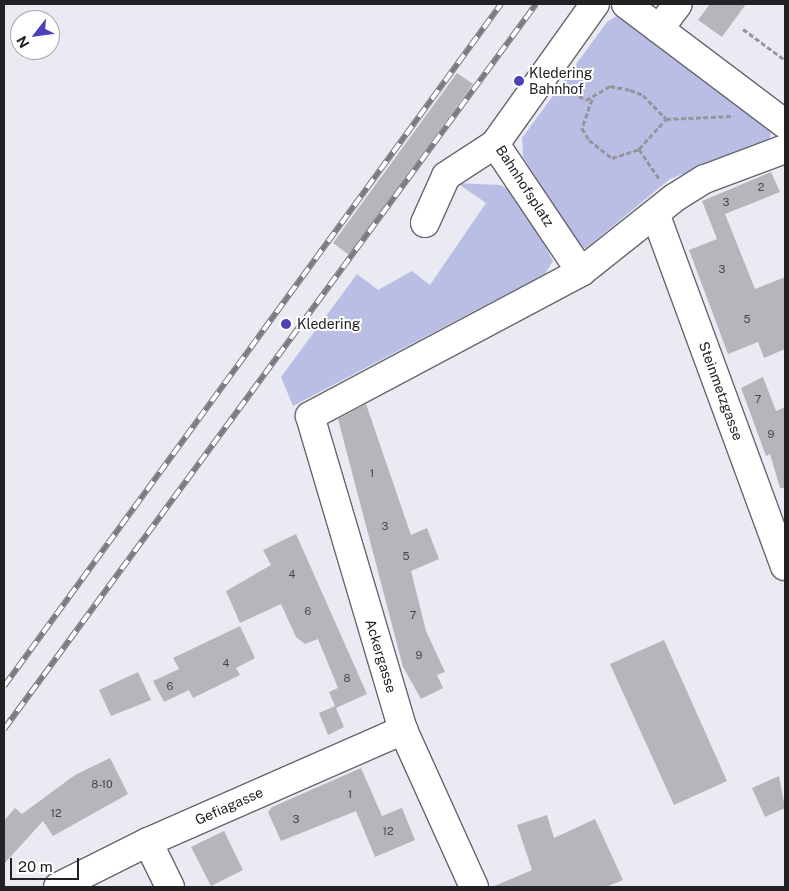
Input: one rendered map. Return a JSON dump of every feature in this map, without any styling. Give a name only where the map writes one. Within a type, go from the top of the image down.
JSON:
[{"type":"street","name":"Bahnhofsplatz","points":[[581,272],[495,144],[594,4]]},
{"type":"street","points":[[626,4],[776,117]]},
{"type":"street","points":[[660,29],[678,4]]},
{"type":"street","points":[[424,223],[446,176],[495,144]]},
{"type":"street","points":[[581,272],[665,207],[705,179],[785,149]]},
{"type":"street","name":"Steinmetzgasse","points":[[665,207],[785,566]]},
{"type":"street","name":"Ackergasse","points":[[474,887],[403,730],[310,416],[581,272]]},
{"type":"street","name":"Gefiagasse","points":[[58,887],[148,842],[403,730]]},
{"type":"street","points":[[148,842],[170,887]]},
{"type":"path","points":[[743,29],[785,60]]},
{"type":"path","points":[[545,73],[586,100],[593,99]]},
{"type":"path","points":[[666,120],[643,95],[610,86],[593,99],[582,121],[589,140],[612,158],[639,149],[666,120],[776,117]]},
{"type":"path","points":[[639,149],[665,207]]},
{"type":"shaded area","points":[[620,14],[772,123],[770,139],[670,179],[586,248],[581,248],[523,157],[522,138],[607,22]]},
{"type":"shaded area","points":[[457,183],[500,185],[519,195],[553,261],[545,274],[293,406],[281,377],[357,274],[378,290],[412,271],[430,285],[486,203]]},
{"type":"building","points":[[710,4],[746,4],[722,37],[698,20]]},
{"type":"building","points":[[457,73],[473,84],[349,255],[333,243]]},
{"type":"building","points":[[771,172],[780,192],[725,214],[755,289],[785,277],[785,349],[764,358],[758,342],[728,354],[689,250],[717,239],[702,201]]},
{"type":"building","points":[[763,377],[776,411],[785,407],[785,488],[780,488],[770,454],[766,456],[741,388]]},
{"type":"building","points":[[366,404],[411,535],[427,528],[439,559],[411,571],[426,631],[445,672],[437,675],[443,688],[421,699],[403,667],[338,419]]},
{"type":"building","points":[[296,534],[367,694],[336,708],[344,727],[328,735],[319,713],[335,706],[329,692],[338,688],[318,639],[305,644],[296,637],[281,604],[240,623],[226,591],[271,565],[263,550]]},
{"type":"building","points":[[240,626],[255,658],[236,668],[240,675],[193,698],[189,690],[164,702],[153,681],[179,669],[173,658]]},
{"type":"building","points":[[664,640],[727,781],[674,805],[610,664]]},
{"type":"building","points":[[138,672],[151,700],[111,716],[99,690]]},
{"type":"building","points":[[110,758],[128,794],[53,836],[43,821],[4,864],[4,821],[15,808],[22,814],[75,775]]},
{"type":"building","points":[[361,768],[382,816],[402,808],[415,840],[375,857],[356,811],[281,841],[268,812],[272,807]]},
{"type":"building","points":[[779,776],[785,808],[765,817],[752,788]]},
{"type":"building","points":[[547,815],[554,838],[595,819],[623,880],[606,887],[492,887],[532,870],[517,825]]},
{"type":"building","points":[[224,831],[243,870],[211,886],[191,847]]},
{"type":"railway","points":[[4,686],[501,4]]},
{"type":"railway","points":[[4,729],[536,4]]},
{"type":"place","name":"Kledering Bahnhof","points":[[519,81]]},
{"type":"place","name":"Kledering","points":[[286,324]]}]
